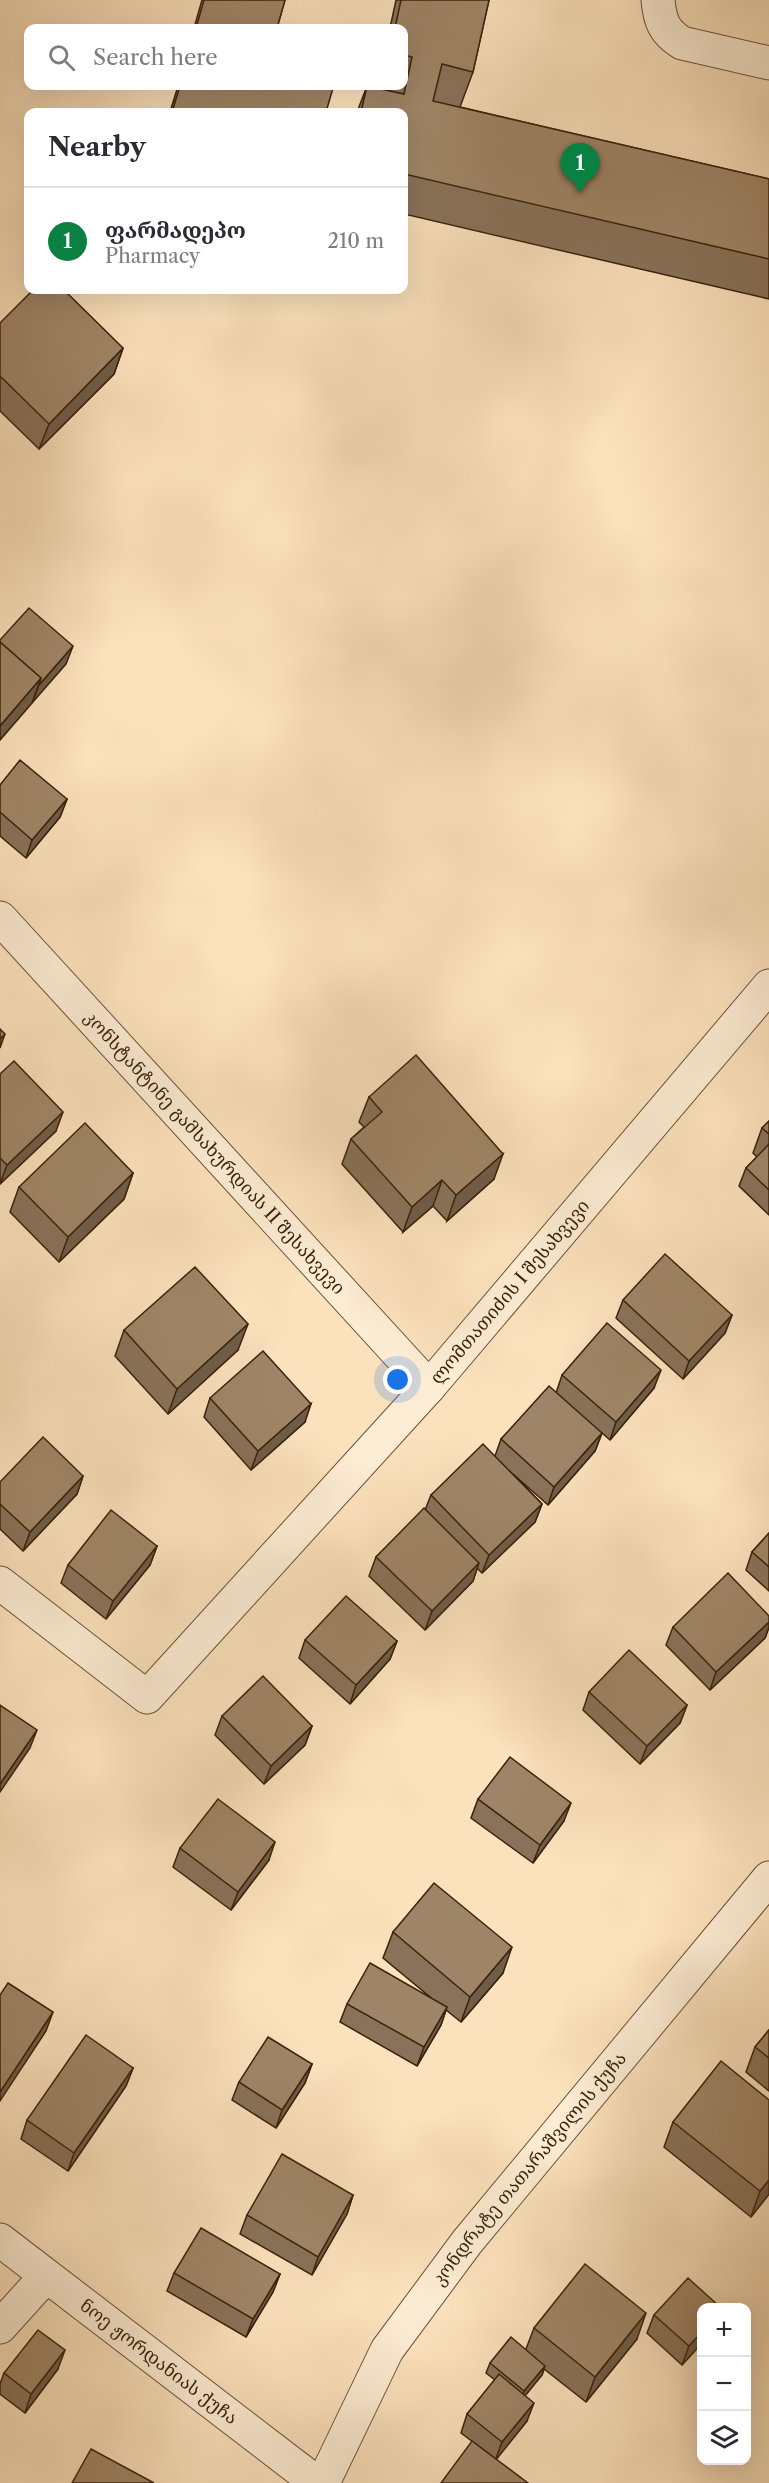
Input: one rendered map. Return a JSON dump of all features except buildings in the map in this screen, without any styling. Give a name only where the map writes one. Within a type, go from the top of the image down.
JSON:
[{"type":"street","points":[[658,0],[661,23],[671,37],[682,43],[769,63]]},
{"type":"street","name":"კონსტანტინე გამსახურდიას II შესახვევი","points":[[0,918],[429,1387]]},
{"type":"street","name":"ლომთათიძის I შესახვევი","points":[[0,1583],[147,1697],[429,1387],[769,986]]},
{"type":"street","name":"კონდრატე თათარაშვილის ქუჩა","points":[[323,2483],[387,2350],[467,2242],[769,1878]]},
{"type":"street","name":"ნოე ჟორდანიას ქუჩა","points":[[0,2240],[317,2483]]},
{"type":"street","points":[[0,2327],[46,2276]]},
{"type":"place","name":"ფარმადეპო","points":[[580,193]]}]
